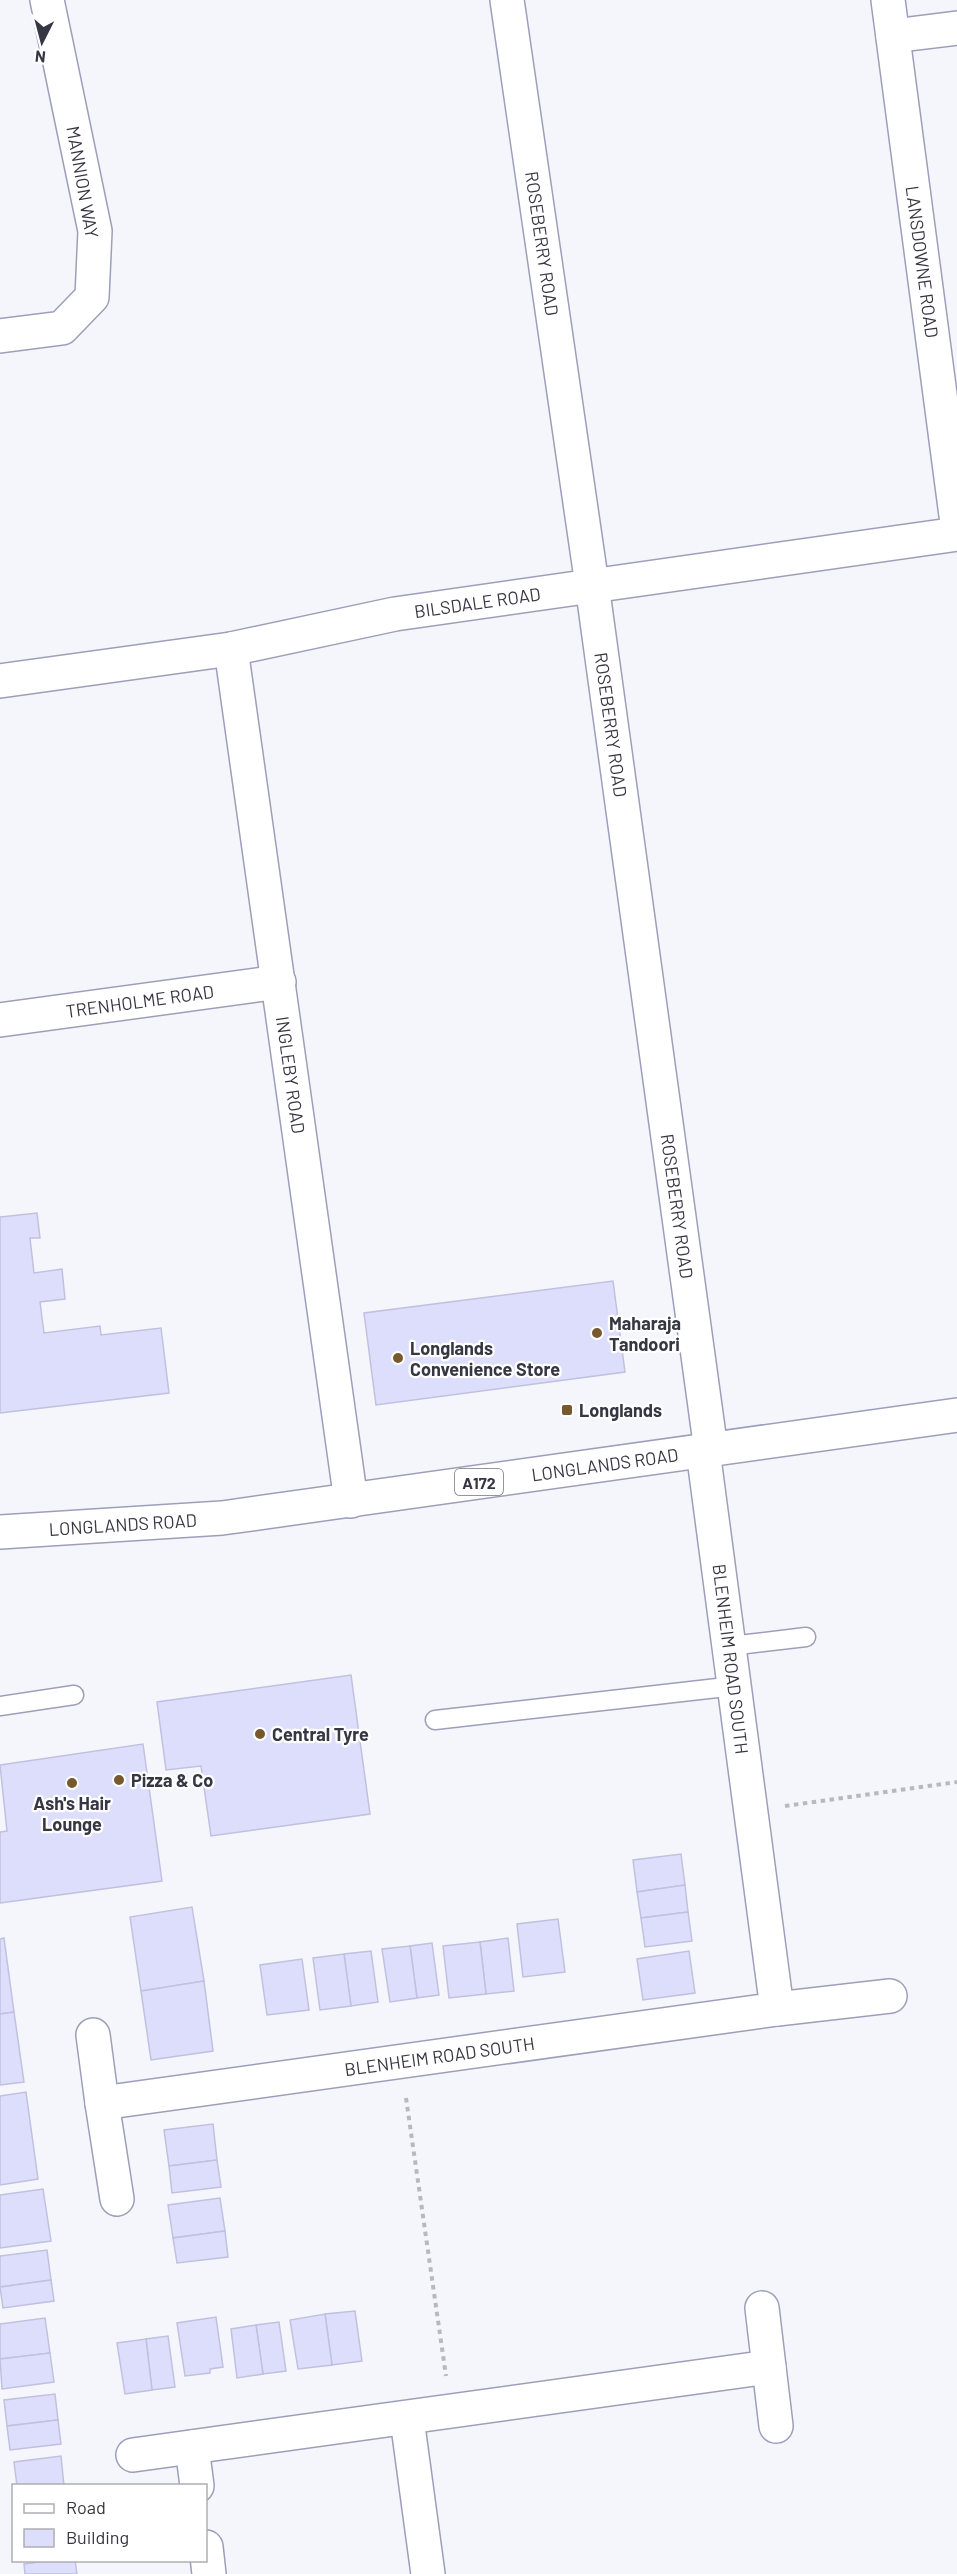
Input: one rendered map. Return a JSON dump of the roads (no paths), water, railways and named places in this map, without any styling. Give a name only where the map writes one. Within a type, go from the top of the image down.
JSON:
[{"type":"street","name":"MANNION WAY","points":[[0,336],[62,328],[92,297],[95,231],[47,0]]},
{"type":"street","name":"ROSEBERRY ROAD","points":[[507,0],[592,585],[684,1255],[707,1450]]},
{"type":"street","name":"LANSDOWNE ROAD","points":[[888,0],[957,523]]},
{"type":"street","points":[[893,36],[957,28]]},
{"type":"street","name":"BILSDALE ROAD","points":[[0,681],[231,649],[395,614],[957,534]]},
{"type":"street","name":"INGLEBY ROAD","points":[[231,649],[351,1501]]},
{"type":"street","name":"TRENHOLME ROAD","points":[[0,1020],[279,982]]},
{"type":"street","name":"LONGLANDS ROAD","points":[[0,1532],[222,1518],[957,1415]]},
{"type":"street","name":"BLENHEIM ROAD SOUTH","points":[[707,1450],[729,1646],[777,2009]]},
{"type":"street","name":"BLENHEIM ROAD SOUTH","points":[[102,2103],[777,2009],[890,1996]]},
{"type":"street","points":[[93,2035],[117,2199]]},
{"type":"street","points":[[762,2308],[776,2426]]},
{"type":"street","points":[[133,2455],[407,2419],[537,2398],[769,2367]]},
{"type":"street","points":[[407,2419],[428,2574]]},
{"type":"street","points":[[192,2447],[197,2484]]},
{"type":"street","points":[[207,2556],[209,2574]]},
{"type":"lane","points":[[729,1646],[806,1637]]},
{"type":"lane","points":[[435,1720],[735,1686]]},
{"type":"lane","points":[[0,1706],[74,1695]]},
{"type":"place","name":"Maharaja Tandoori","points":[[597,1333]]},
{"type":"place","name":"Longlands Convenience Store","points":[[398,1358]]},
{"type":"place","name":"Longlands","points":[[567,1410]]},
{"type":"place","name":"Central Tyre","points":[[260,1734]]},
{"type":"place","name":"Pizza & Co","points":[[119,1780]]},
{"type":"place","name":"Ash's Hair Lounge","points":[[72,1783]]}]
